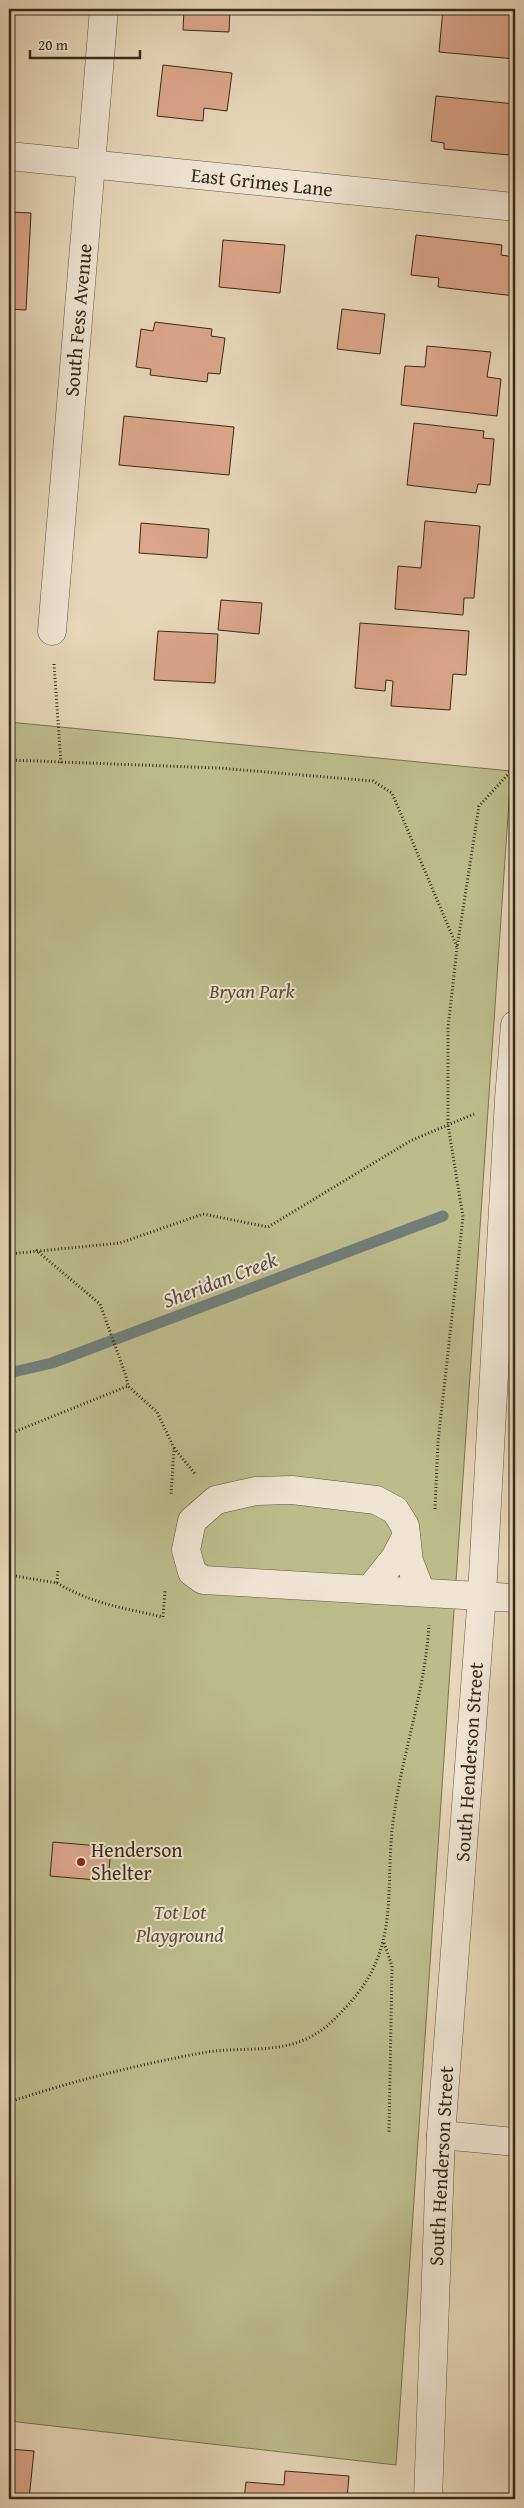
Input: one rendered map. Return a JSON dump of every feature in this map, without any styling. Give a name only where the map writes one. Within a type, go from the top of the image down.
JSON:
[{"type":"street","name":"South Fess Avenue","points":[[52,631],[104,9]]},
{"type":"street","name":"East Grimes Lane","points":[[9,156],[90,166],[515,207]]},
{"type":"street","name":"South Henderson Street","points":[[428,2499],[441,2134],[482,1595],[509,1099],[515,1025]]},
{"type":"street","points":[[421,1592],[409,1561],[405,1526],[395,1510],[376,1500],[292,1490],[256,1490],[216,1500],[192,1521],[186,1550],[192,1572],[203,1580],[515,1598]]},
{"type":"street","points":[[370,1589],[395,1558],[406,1537]]},
{"type":"street","points":[[441,2134],[515,2142]]},
{"type":"path","points":[[52,631],[61,763]]},
{"type":"path","points":[[9,1254],[120,1243],[203,1214],[268,1227],[410,1141],[448,1125],[448,1028],[457,948],[479,806],[511,771],[514,738]]},
{"type":"path","points":[[9,760],[219,768],[373,781],[392,793],[457,948]]},
{"type":"path","points":[[36,1250],[100,1304],[128,1386],[157,1412],[174,1448],[170,1504]]},
{"type":"path","points":[[9,1434],[128,1386]]},
{"type":"path","points":[[57,1583],[58,1569]]},
{"type":"path","points":[[9,1575],[57,1583],[79,1596],[106,1606],[163,1617],[165,1589]]},
{"type":"path","points":[[9,2102],[58,2086],[208,2052],[284,2047],[306,2039],[330,2025],[364,1987],[384,1943],[392,1966],[389,2132]]},
{"type":"green space","name":"Bryan Park","points":[[9,722],[511,771],[396,2465],[9,2421]]},
{"type":"building","points":[[184,9],[230,9],[229,32],[183,30]]},
{"type":"building","points":[[443,9],[515,9],[515,59],[439,52]]},
{"type":"building","points":[[163,65],[232,73],[227,111],[204,108],[203,121],[157,116]]},
{"type":"building","points":[[436,96],[515,104],[515,148],[511,147],[510,155],[444,149],[444,143],[431,141]]},
{"type":"building","points":[[9,212],[31,213],[26,310],[9,309]]},
{"type":"building","points":[[416,235],[502,245],[501,255],[515,257],[515,296],[438,287],[439,278],[411,275]]},
{"type":"building","points":[[223,240],[285,245],[280,293],[219,287]]},
{"type":"building","points":[[342,309],[385,314],[380,354],[337,349]]},
{"type":"building","points":[[155,322],[212,329],[211,336],[225,338],[220,374],[208,373],[207,382],[150,375],[151,369],[136,367],[141,329],[153,331]]},
{"type":"building","points":[[427,346],[491,352],[487,377],[501,379],[497,416],[401,405],[405,366],[425,367]]},
{"type":"building","points":[[9,406],[12,407],[9,443]]},
{"type":"building","points":[[124,416],[234,427],[229,475],[119,465]]},
{"type":"building","points":[[414,423],[484,431],[483,438],[494,439],[490,485],[478,484],[476,493],[407,485]]},
{"type":"building","points":[[425,521],[480,526],[474,598],[464,598],[463,615],[395,609],[398,566],[421,568]]},
{"type":"building","points":[[141,523],[209,529],[207,558],[139,553]]},
{"type":"building","points":[[221,600],[262,603],[259,634],[218,630]]},
{"type":"building","points":[[360,623],[469,631],[466,675],[453,674],[450,710],[391,706],[393,681],[386,680],[385,691],[355,688]]},
{"type":"building","points":[[158,631],[218,634],[215,683],[154,680]]},
{"type":"building","name":"Henderson Shelter","points":[[53,1842],[111,1847],[108,1881],[50,1876]]},
{"type":"building","points":[[9,2449],[34,2451],[29,2499],[9,2499]]},
{"type":"building","points":[[285,2471],[349,2476],[347,2499],[244,2499],[246,2482],[284,2485]]},
{"type":"waterway","name":"Sheridan Creek","points":[[9,1373],[52,1363],[443,1216]]},
{"type":"place","name":"Henderson Shelter","points":[[81,1862]]},
{"type":"park label","name":"Tot Lot Playground","points":[[180,1924]]}]
